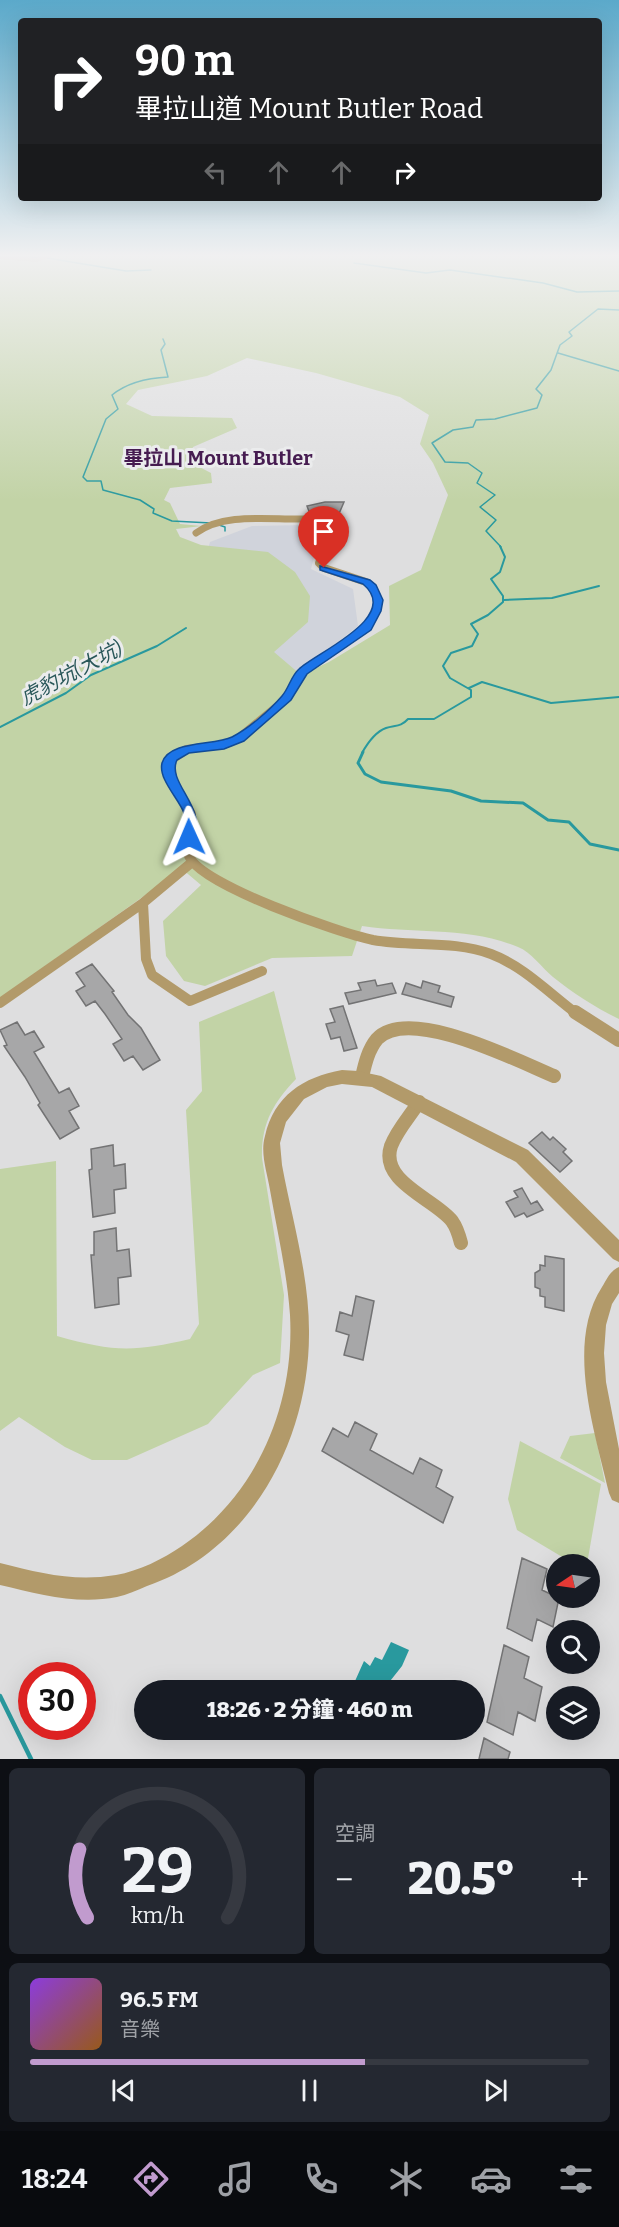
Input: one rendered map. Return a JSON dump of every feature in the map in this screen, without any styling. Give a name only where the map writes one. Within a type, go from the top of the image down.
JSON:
[{"type":"street","points":[[196,533],[204,527],[223,521],[295,518],[314,522],[323,530],[326,541],[319,563],[324,568],[366,582],[373,587],[378,600],[376,611],[367,628],[302,672],[287,698],[245,734],[224,745],[186,749],[170,760],[171,777],[191,815],[188,849],[191,863],[216,881],[348,934],[377,941],[460,946],[496,957],[522,971],[593,1027],[619,1040]]},
{"type":"street","points":[[0,1003],[143,903],[191,863]]},
{"type":"street","points":[[143,903],[146,959],[152,975],[190,1001],[262,971]]},
{"type":"street","points":[[362,1077],[366,1055],[377,1040],[395,1030],[417,1026],[442,1032],[554,1076]]},
{"type":"street","points":[[0,1574],[45,1588],[86,1592],[141,1580],[177,1563],[220,1530],[251,1493],[268,1468],[282,1436],[295,1395],[300,1358],[299,1307],[274,1162],[273,1134],[285,1108],[303,1089],[314,1083],[337,1076],[362,1077],[387,1086],[522,1156],[619,1253]]},
{"type":"street","points":[[419,1102],[390,1148],[392,1164],[416,1194],[446,1215],[455,1225],[461,1243]]},
{"type":"street","points":[[619,1276],[602,1307],[593,1351],[596,1379],[619,1493]]},
{"type":"shaded area","points":[[306,525],[319,537],[311,569],[353,589],[358,626],[296,675],[260,658],[208,549],[210,542],[252,526]]},
{"type":"green space","points":[[0,337],[619,337],[619,1019],[569,989],[523,949],[499,940],[460,933],[362,926],[352,956],[272,958],[205,986],[184,981],[166,956],[163,921],[201,885],[182,869],[0,998]],"holes":[[[247,358],[316,373],[400,397],[429,415],[420,444],[433,463],[448,495],[421,570],[389,586],[390,625],[329,662],[301,675],[274,652],[308,622],[310,596],[295,572],[268,552],[201,545],[180,537],[176,529],[202,526],[180,524],[170,503],[164,500],[170,488],[212,483],[211,473],[188,461],[193,447],[237,428],[232,418],[152,416],[126,404],[138,390],[207,376]]]},
{"type":"green space","points":[[274,991],[296,1079],[270,1115],[262,1146],[284,1295],[280,1363],[253,1375],[208,1424],[127,1460],[92,1460],[65,1447],[19,1417],[0,1431],[0,1169],[56,1161],[57,1336],[94,1345],[124,1348],[153,1346],[190,1339],[199,1324],[186,1110],[202,1091],[199,1022]]},
{"type":"green space","points":[[595,1433],[605,1483],[560,1458],[570,1436]]},
{"type":"green space","points":[[520,1441],[601,1484],[589,1554],[557,1554],[517,1530],[508,1499]]},
{"type":"water","points":[[391,1642],[409,1650],[402,1666],[391,1680],[355,1680],[364,1661],[370,1666],[375,1657],[382,1660]]},
{"type":"building","points":[[325,502],[344,502],[338,516],[310,514],[307,506]]},
{"type":"building","points":[[92,964],[114,991],[112,992],[128,1015],[141,1028],[160,1060],[143,1070],[133,1056],[124,1061],[113,1044],[122,1039],[105,1014],[95,1001],[86,1006],[76,991],[85,986],[76,973]]},
{"type":"building","points":[[375,980],[377,986],[392,983],[396,993],[349,1004],[345,993],[361,990],[358,983]]},
{"type":"building","points":[[423,981],[440,986],[438,992],[454,997],[451,1007],[402,994],[406,983],[421,988]]},
{"type":"building","points":[[343,1006],[357,1048],[344,1051],[340,1037],[331,1039],[326,1024],[335,1022],[330,1009]]},
{"type":"building","points":[[17,1022],[25,1035],[34,1031],[44,1047],[34,1052],[59,1093],[69,1088],[79,1106],[69,1111],[79,1128],[60,1139],[38,1105],[40,1103],[25,1077],[4,1046],[7,1045],[0,1030]]},
{"type":"building","points":[[542,1132],[550,1140],[553,1137],[566,1149],[563,1152],[572,1161],[560,1172],[529,1143]]},
{"type":"building","points":[[113,1145],[114,1166],[125,1164],[126,1188],[114,1190],[115,1213],[93,1217],[89,1170],[92,1169],[91,1149]]},
{"type":"building","points":[[522,1188],[531,1204],[537,1201],[543,1210],[527,1217],[524,1213],[515,1217],[506,1202],[518,1197],[514,1191]]},
{"type":"building","points":[[116,1228],[117,1251],[129,1249],[131,1276],[118,1278],[119,1304],[95,1308],[91,1255],[94,1255],[94,1232]]},
{"type":"building","points":[[545,1256],[564,1259],[564,1311],[545,1307],[545,1297],[540,1296],[540,1289],[535,1287],[535,1273],[540,1270],[540,1265],[545,1266]]},
{"type":"building","points":[[356,1296],[374,1301],[363,1360],[344,1355],[349,1335],[336,1331],[340,1312],[352,1316]]},
{"type":"building","points":[[355,1422],[377,1434],[370,1450],[413,1474],[420,1458],[442,1470],[436,1487],[453,1497],[443,1523],[322,1451],[333,1428],[348,1437]]},
{"type":"building","points":[[522,1558],[546,1569],[542,1590],[546,1592],[546,1608],[557,1608],[554,1620],[546,1620],[546,1624],[537,1619],[532,1641],[507,1628]]},
{"type":"building","points":[[504,1645],[529,1657],[524,1678],[542,1687],[535,1721],[518,1712],[513,1735],[487,1722]]},
{"type":"building","points":[[485,1739],[510,1752],[508,1759],[479,1759]]},
{"type":"waterway","points":[[501,547],[486,531],[496,520],[480,507],[495,495],[477,483],[482,473],[468,463],[445,462],[432,443],[453,430],[473,427],[476,420],[495,419],[537,408],[542,395],[536,389],[551,370],[560,345],[571,337]]},
{"type":"waterway","points":[[163,339],[165,344],[161,350],[168,377],[138,382],[112,395],[118,409],[106,419],[83,477],[87,481],[101,481],[103,490],[140,500],[154,509],[153,513],[172,521],[211,523]]},
{"type":"waterway","points":[[558,353],[619,371]]},
{"type":"waterway","points":[[219,525],[225,527],[225,531]]},
{"type":"waterway","points":[[362,753],[378,732],[400,725],[408,719],[434,719],[471,697],[471,690],[450,678],[443,666],[451,653],[472,646],[478,634],[471,624],[488,615],[503,602],[503,596],[491,579],[500,572],[505,557],[500,546]]},
{"type":"waterway","points":[[504,600],[552,598],[599,586]]},
{"type":"waterway","name":"虎豹坑(大坑)","points":[[0,727],[66,693],[91,675],[157,646],[186,628]]},
{"type":"waterway","points":[[469,688],[482,682],[551,703],[619,697]]},
{"type":"waterway","points":[[363,752],[358,763],[365,774],[381,782],[451,791],[481,801],[523,803],[548,820],[569,822],[590,844],[619,850]]},
{"type":"waterway","points":[[0,1696],[31,1759]]},
{"type":"district","name":"畢拉山 Mount Butler","points":[[218,458]]},
{"type":"route","points":[[189,837],[192,827],[191,815],[169,772],[168,764],[172,757],[186,749],[224,745],[240,738],[287,698],[302,672],[367,628],[376,611],[378,600],[373,587],[366,582],[324,568]]}]
